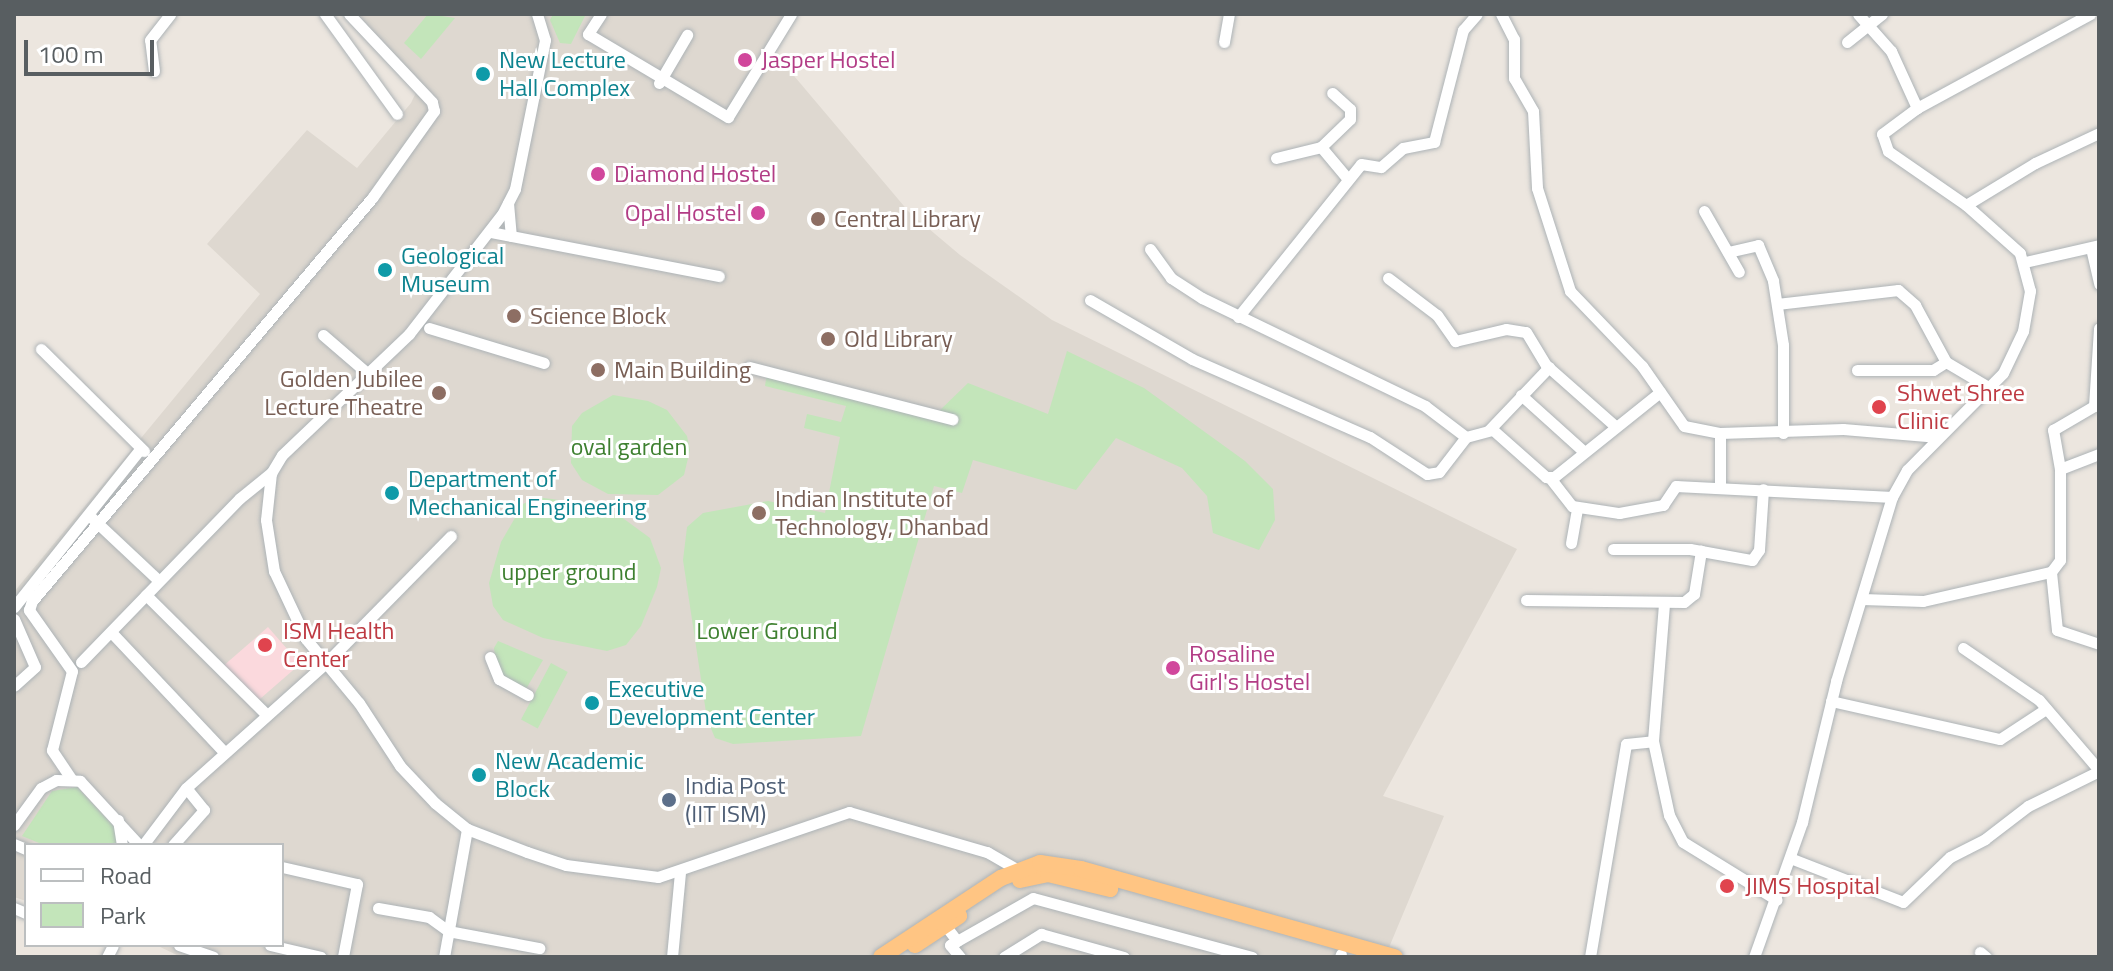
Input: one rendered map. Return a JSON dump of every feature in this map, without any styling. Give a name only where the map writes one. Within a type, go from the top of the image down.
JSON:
[{"type":"highway","points":[[881,957],[1017,869],[1040,863],[1081,869],[1395,957]]},
{"type":"highway","points":[[898,957],[1013,883],[1048,874],[1344,956]]},
{"type":"street","points":[[154,71],[150,40],[170,14]]},
{"type":"street","points":[[325,14],[397,114]]},
{"type":"street","points":[[14,607],[150,458],[372,198],[434,111],[432,102],[349,14]]},
{"type":"street","points":[[81,662],[158,580],[271,473],[282,455],[409,334],[490,232],[515,189],[545,40],[537,14]]},
{"type":"street","points":[[601,14],[588,34],[728,117],[791,14]]},
{"type":"street","points":[[1224,42],[1229,14]]},
{"type":"street","points":[[1238,317],[1347,178],[1365,162],[1381,167],[1403,148],[1431,146],[1460,36],[1477,14]]},
{"type":"street","points":[[1501,14],[1514,39],[1514,78],[1533,111],[1537,188],[1570,291],[1660,392],[1687,430],[1720,433],[1866,430],[1939,437]]},
{"type":"street","points":[[1858,14],[1898,62],[1917,108]]},
{"type":"street","points":[[1847,42],[1882,14]]},
{"type":"street","points":[[1754,957],[1790,858],[1831,701],[1892,497],[1907,470],[1990,388],[2023,331],[2030,291],[2025,262],[1966,205],[1883,146],[1887,128],[1917,108],[2090,14]]},
{"type":"street","points":[[662,79],[687,35]]},
{"type":"street","points":[[1276,158],[1321,147],[1351,115],[1332,93]]},
{"type":"street","points":[[1966,205],[2035,163],[2099,133]]},
{"type":"street","points":[[1321,147],[1347,178]]},
{"type":"street","points":[[508,203],[511,236]]},
{"type":"street","points":[[1704,211],[1739,272]]},
{"type":"street","points":[[490,232],[719,276]]},
{"type":"street","points":[[1728,252],[1758,245],[1777,304],[1783,345],[1783,433]]},
{"type":"street","points":[[2025,262],[2095,247],[2099,284]]},
{"type":"street","points":[[1150,249],[1180,285],[1238,317],[1425,406],[1466,437]]},
{"type":"street","points":[[1388,278],[1437,315],[1455,341],[1519,329],[1529,335],[1549,367],[1615,426]]},
{"type":"street","points":[[1777,304],[1898,290],[1915,305],[1946,362],[1990,388]]},
{"type":"street","points":[[1090,300],[1192,359],[1370,437],[1427,474],[1439,472],[1466,437],[1489,430],[1549,367]]},
{"type":"street","points":[[429,328],[544,363]]},
{"type":"street","points":[[1862,599],[1923,601],[2051,572],[2060,560],[2060,469],[2053,430],[2094,406],[2099,328]]},
{"type":"street","points":[[323,335],[367,373]]},
{"type":"street","points":[[41,349],[150,458]]},
{"type":"street","points":[[1857,370],[1933,370],[1946,362]]},
{"type":"street","points":[[749,367],[952,419]]},
{"type":"street","points":[[1550,478],[1660,392]]},
{"type":"street","points":[[1521,395],[1582,450]]},
{"type":"street","points":[[1489,430],[1550,478],[1577,508],[1633,511],[1663,505],[1676,486],[1892,497]]},
{"type":"street","points":[[1720,433],[1720,486]]},
{"type":"street","points":[[72,780],[52,750],[72,671],[29,610],[141,448]]},
{"type":"street","points":[[2060,469],[2099,454]]},
{"type":"street","points":[[271,473],[266,520],[274,571],[306,639],[400,766],[467,829],[566,865],[624,875],[680,872],[698,861],[849,812],[987,852],[1017,869]]},
{"type":"street","points":[[1613,549],[1701,551],[1737,559],[1757,556],[1763,489]]},
{"type":"street","points":[[1571,543],[1577,508]]},
{"type":"street","points":[[92,518],[158,580]]},
{"type":"street","points":[[143,843],[186,788],[223,751],[326,663],[451,536]]},
{"type":"street","points":[[1526,600],[1684,602],[1694,594],[1701,551]]},
{"type":"street","points":[[2051,572],[2057,630],[2099,644]]},
{"type":"street","points":[[146,595],[265,713]]},
{"type":"street","points":[[1664,604],[1653,741],[1669,815],[1683,842],[1777,900]]},
{"type":"street","points":[[14,619],[35,667],[14,686]]},
{"type":"street","points":[[111,632],[223,751]]},
{"type":"street","points":[[1790,858],[1889,898],[1910,900],[1950,857],[1985,839],[2028,806],[2099,771],[2046,709],[1963,648]]},
{"type":"street","points":[[490,657],[499,679],[528,695]]},
{"type":"street","points":[[1831,701],[2000,739],[2046,709]]},
{"type":"street","points":[[1590,957],[1626,744],[1653,741]]},
{"type":"street","points":[[14,825],[41,788],[56,780],[72,780],[95,792],[139,843]]},
{"type":"street","points":[[177,843],[204,810],[186,788]]},
{"type":"street","points":[[118,820],[122,843]]},
{"type":"street","points":[[444,957],[467,829]]},
{"type":"street","points":[[284,867],[357,884],[343,957]]},
{"type":"street","points":[[672,957],[680,872]]},
{"type":"street","points":[[960,957],[950,945],[1033,898],[1252,957]]},
{"type":"street","points":[[378,908],[429,917],[448,931],[539,948]]},
{"type":"street","points":[[945,925],[957,941]]},
{"type":"street","points":[[1004,957],[1041,934],[1124,957]]},
{"type":"street","points":[[185,947],[213,957]]},
{"type":"street","points":[[278,947],[321,957]]},
{"type":"shaded area","name":"Indian Institute of Technology, Dhanbad","points":[[352,14],[789,14],[773,51],[909,212],[960,255],[1052,320],[1517,549],[1383,796],[1444,816],[1385,957],[181,957],[160,947],[284,947],[284,843],[24,843],[24,900],[14,897],[14,592],[260,294],[207,244],[307,130],[357,168],[411,103],[420,84]]},
{"type":"shaded area","name":"ISM Health Center","points":[[268,627],[300,664],[256,703],[223,666]]},
{"type":"green space","points":[[428,14],[455,18],[421,59],[404,43]]},
{"type":"green space","points":[[553,14],[586,14],[571,44],[560,43],[550,20]]},
{"type":"green space","name":"Lower Ground","points":[[1067,351],[1144,388],[1245,461],[1273,489],[1275,520],[1259,550],[1213,533],[1207,496],[1182,468],[1116,438],[1076,490],[973,460],[962,493],[934,486],[861,736],[733,744],[715,738],[707,719],[683,560],[687,527],[703,513],[768,501],[825,513],[840,437],[804,428],[807,414],[841,422],[846,406],[765,386],[767,373],[937,413],[968,383],[1048,414]]},
{"type":"green space","name":"oval garden","points":[[613,395],[648,401],[667,410],[687,436],[690,450],[684,475],[658,495],[608,494],[582,480],[571,463],[572,426],[582,413]]},
{"type":"green space","name":"upper ground","points":[[537,497],[588,504],[620,516],[650,538],[661,568],[657,587],[641,626],[626,645],[607,651],[543,638],[503,620],[493,606],[489,583],[501,542],[523,504]]},
{"type":"green space","points":[[498,641],[543,660],[526,689],[497,674],[494,648]]},
{"type":"green space","points":[[551,663],[568,672],[538,728],[521,720]]},
{"type":"green space","points":[[77,787],[129,843],[39,843],[22,836],[52,791]]},
{"type":"place","name":"Jasper Hostel","points":[[745,60]]},
{"type":"place","name":"New Lecture Hall Complex","points":[[483,74]]},
{"type":"place","name":"Diamond Hostel","points":[[598,174]]},
{"type":"place","name":"Opal Hostel","points":[[758,213]]},
{"type":"place","name":"Central Library","points":[[818,219]]},
{"type":"place","name":"Geological Museum","points":[[385,270]]},
{"type":"place","name":"Science Block","points":[[514,316]]},
{"type":"place","name":"Old Library","points":[[828,339]]},
{"type":"place","name":"Main Building","points":[[598,370]]},
{"type":"place","name":"Golden Jubilee Lecture Theatre","points":[[439,393]]},
{"type":"place","name":"Shwet Shree Clinic","points":[[1879,407]]},
{"type":"place","name":"Department of Mechanical Engineering","points":[[392,493]]},
{"type":"place","name":"Indian Institute of Technology, Dhanbad","points":[[759,513]]},
{"type":"place","name":"ISM Health Center","points":[[265,645]]},
{"type":"place","name":"Rosaline Girl's Hostel","points":[[1173,668]]},
{"type":"place","name":"Executive Development Center","points":[[592,703]]},
{"type":"place","name":"New Academic Block","points":[[479,775]]},
{"type":"place","name":"India Post (IIT ISM)","points":[[669,800]]},
{"type":"place","name":"JIMS Hospital","points":[[1727,886]]}]
